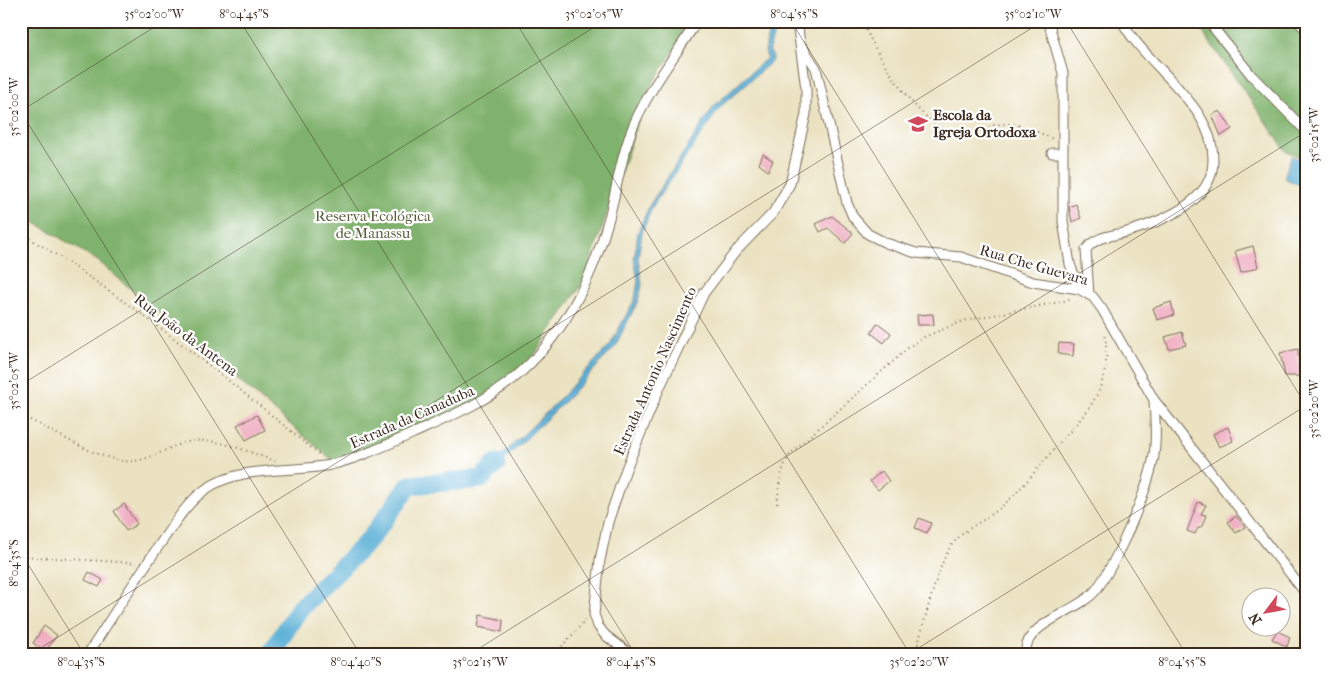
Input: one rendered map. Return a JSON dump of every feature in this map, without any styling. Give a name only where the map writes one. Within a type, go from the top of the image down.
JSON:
[{"type":"street","name":"Estrada da Canaduba","points":[[88,654],[147,563],[187,507],[204,490],[221,480],[236,475],[303,470],[356,459],[480,403],[514,378],[538,355],[561,325],[588,279],[608,220],[634,124],[649,94],[696,21]]},
{"type":"street","name":"Estrada Antonio Nascimento","points":[[594,614],[600,560],[608,522],[626,469],[663,380],[704,293],[736,251],[773,213],[790,184],[806,114],[806,89],[797,21]]},
{"type":"street","points":[[1048,21],[1063,73],[1063,221],[1066,249],[1079,289]]},
{"type":"street","points":[[1089,295],[1086,250],[1089,244],[1099,238],[1128,231],[1177,211],[1197,198],[1207,186],[1212,170],[1213,152],[1207,131],[1194,107],[1170,78],[1146,55],[1130,36],[1122,21]]},
{"type":"street","points":[[1208,21],[1252,76],[1307,132]]},
{"type":"street","points":[[1297,21],[1307,30]]},
{"type":"street","name":"Rua Che Guevara","points":[[801,45],[816,68],[847,202],[853,217],[868,234],[916,253],[961,258],[1033,282],[1079,289],[1089,295],[1102,309],[1154,400],[1307,595]]},
{"type":"street","points":[[1052,153],[1062,150]]},
{"type":"street","points":[[1026,654],[1025,648],[1031,634],[1042,625],[1076,607],[1095,592],[1108,572],[1147,486],[1156,438],[1154,400]]},
{"type":"street","points":[[594,614],[604,636],[630,654]]},
{"type":"path","points":[[862,21],[870,40],[897,84],[914,103],[945,131],[974,134],[1007,123],[1030,128],[1058,141],[1062,150]]},
{"type":"path","name":"Rua João da Antena","points":[[21,233],[82,272],[148,320],[255,400],[330,464]]},
{"type":"path","points":[[777,504],[780,479],[784,464],[790,454],[909,347],[924,337],[963,321],[1064,301],[1074,296],[1079,289]]},
{"type":"path","points":[[915,654],[944,561],[952,545],[1018,492],[1087,413],[1104,374],[1107,349],[1104,329]]},
{"type":"path","points":[[21,416],[72,442],[124,461],[141,460],[192,441],[222,444],[276,461]]},
{"type":"path","points":[[21,556],[147,563]]},
{"type":"path","points":[[555,654],[570,636],[594,614]]},
{"type":"green space","name":"Reserva Ecológica de Manassu","points":[[21,21],[693,21],[649,89],[584,281],[535,354],[510,377],[479,400],[410,432],[355,454],[332,460],[98,261],[21,214]]},
{"type":"green space","points":[[1195,21],[1307,21],[1307,160],[1286,151]]},
{"type":"water","points":[[770,21],[774,21],[775,30],[769,50],[773,57],[771,62],[720,107],[652,207],[642,233],[638,258],[642,285],[638,301],[614,348],[562,404],[481,482],[479,477],[550,409],[610,345],[635,299],[638,280],[634,259],[638,232],[649,206],[714,106],[767,58],[765,51]]},
{"type":"water","points":[[1291,156],[1307,162],[1307,189],[1284,178]]},
{"type":"building","points":[[1220,111],[1232,129],[1221,136],[1212,115]]},
{"type":"building","points":[[763,154],[773,161],[768,171],[759,164]]},
{"type":"building","points":[[1076,204],[1081,218],[1072,222],[1069,207]]},
{"type":"building","points":[[832,216],[853,233],[845,243],[828,228],[820,232],[816,224]]},
{"type":"building","points":[[1253,246],[1258,267],[1241,273],[1235,251]]},
{"type":"building","points":[[1171,302],[1174,315],[1157,320],[1153,308]]},
{"type":"building","points":[[933,314],[934,325],[918,325],[917,315]]},
{"type":"building","points":[[878,323],[891,333],[884,343],[871,333]]},
{"type":"building","points":[[1182,332],[1186,345],[1169,349],[1165,337]]},
{"type":"building","points":[[1059,343],[1074,344],[1073,356],[1058,354]]},
{"type":"building","points":[[1298,349],[1299,376],[1285,376],[1280,353]]},
{"type":"building","points":[[257,415],[265,430],[246,440],[237,425]]},
{"type":"building","points":[[1228,427],[1233,441],[1219,447],[1213,434]]},
{"type":"building","points":[[882,471],[889,481],[878,490],[870,481]]},
{"type":"building","points":[[1198,502],[1206,505],[1201,514],[1206,515],[1202,526],[1198,528],[1195,534],[1187,531]]},
{"type":"building","points":[[124,504],[137,524],[126,531],[114,511]]},
{"type":"building","points":[[1236,516],[1245,527],[1236,533],[1228,522]]},
{"type":"building","points":[[919,518],[931,523],[927,533],[915,528]]},
{"type":"building","points":[[89,572],[103,580],[99,587],[85,580]]},
{"type":"building","points":[[480,615],[503,620],[502,632],[478,627]]},
{"type":"building","points":[[44,626],[57,635],[45,652],[33,643]]},
{"type":"building","points":[[1273,638],[1290,638],[1287,647]]},
{"type":"waterway","points":[[271,654],[299,609],[369,540],[410,485],[481,479],[497,463]]},
{"type":"place","name":"Escola da Igreja Ortodoxa","points":[[918,124]]}]
